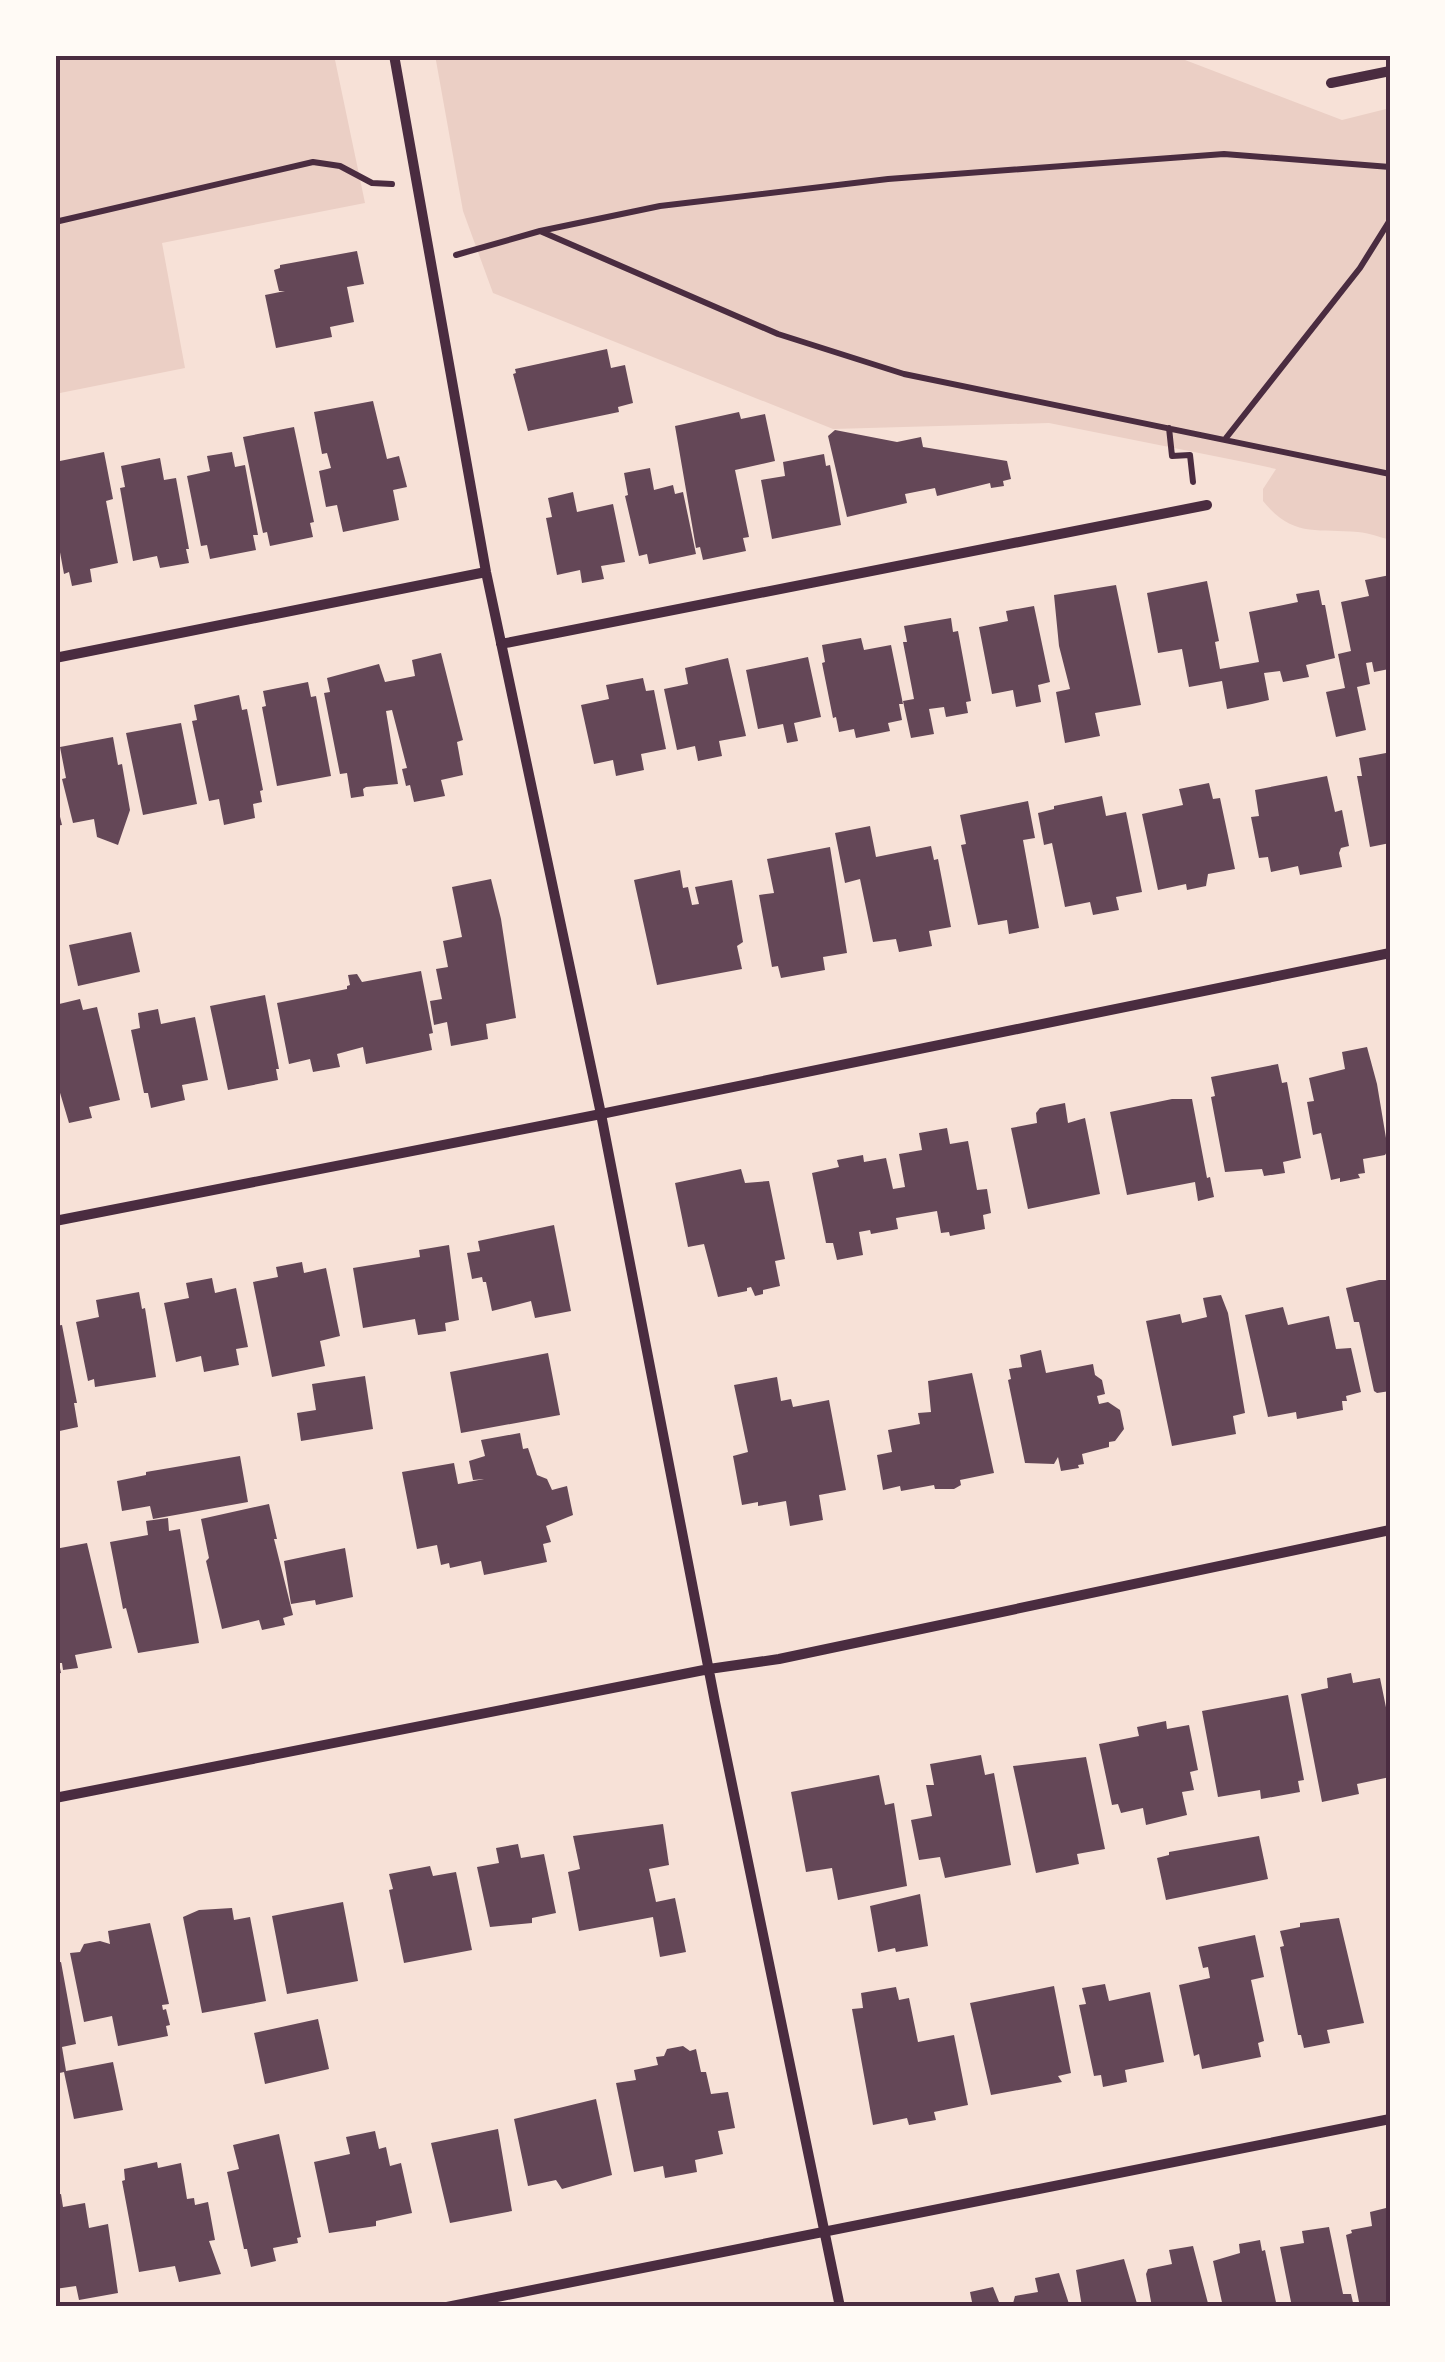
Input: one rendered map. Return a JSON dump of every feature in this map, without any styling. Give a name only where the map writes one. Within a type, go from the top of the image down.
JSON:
[{"type":"street","points":[[394,55],[486,572],[601,1114],[709,1669],[840,2307]]},
{"type":"street","points":[[1332,83],[1390,71]]},
{"type":"street","points":[[502,644],[1207,505]]},
{"type":"street","points":[[55,658],[486,572]]},
{"type":"street","points":[[55,1221],[1390,952]]},
{"type":"street","points":[[55,1798],[709,1669],[779,1659],[1390,1530]]},
{"type":"street","points":[[447,2307],[1390,2120]]},
{"type":"path","points":[[430,262],[540,231],[660,206],[947,174],[1224,154],[1390,166]]},
{"type":"path","points":[[55,222],[313,162],[340,166],[372,184],[417,185]]},
{"type":"path","points":[[1226,438],[1360,268],[1390,220]]},
{"type":"path","points":[[540,231],[778,334],[904,374],[1390,474]]},
{"type":"path","points":[[1169,428],[1172,456],[1190,455],[1192,478]]},
{"type":"shaded area","points":[[55,55],[334,55],[365,203],[162,243],[185,368],[55,394]]},
{"type":"shaded area","points":[[435,55],[1172,55],[1342,120],[1390,108],[1390,540],[1362,533],[1306,529],[1285,521],[1263,501],[1263,489],[1276,469],[1049,423],[833,429],[493,293],[463,211]]},
{"type":"building","points":[[357,251],[364,284],[347,287],[354,322],[330,327],[332,337],[276,348],[265,295],[285,291],[279,291],[274,270],[280,265]]},
{"type":"building","points":[[607,349],[611,368],[625,365],[633,403],[618,407],[619,412],[528,431],[515,369]]},
{"type":"building","points":[[373,401],[387,459],[399,456],[407,487],[393,490],[399,520],[343,532],[337,505],[326,507],[319,471],[331,468],[327,453],[322,454],[314,412]]},
{"type":"building","points":[[739,412],[741,419],[765,414],[775,461],[735,470],[749,537],[743,538],[746,551],[703,560],[700,547],[696,548],[675,426]]},
{"type":"building","points":[[294,427],[314,522],[310,523],[313,537],[270,546],[267,532],[263,533],[243,437]]},
{"type":"building","points":[[835,430],[897,442],[921,437],[923,447],[1007,461],[1011,479],[1003,481],[1004,486],[991,488],[990,483],[937,496],[935,488],[905,494],[907,503],[847,517],[828,436]]},
{"type":"building","points":[[104,452],[113,499],[106,501],[118,563],[90,569],[92,582],[72,586],[69,572],[64,574],[55,525],[55,462]]},
{"type":"building","points":[[232,452],[235,467],[245,465],[258,535],[253,535],[256,550],[210,559],[207,545],[201,546],[187,476],[210,471],[207,456]]},
{"type":"building","points":[[824,454],[826,466],[830,465],[841,525],[772,539],[761,480],[785,476],[783,462]]},
{"type":"building","points":[[160,458],[164,480],[176,478],[189,563],[160,568],[157,556],[133,561],[120,488],[125,487],[121,466]]},
{"type":"building","points":[[650,468],[654,490],[673,485],[675,494],[683,492],[696,554],[649,564],[647,554],[639,556],[625,496],[628,495],[624,473]]},
{"type":"building","points":[[573,492],[577,512],[613,504],[625,562],[601,566],[604,579],[582,583],[580,570],[557,575],[546,518],[552,517],[548,498]]},
{"type":"building","points":[[1390,575],[1389,669],[1374,672],[1372,662],[1366,663],[1370,684],[1357,687],[1366,730],[1336,737],[1326,692],[1345,688],[1338,654],[1351,651],[1341,602],[1369,596],[1365,580]]},
{"type":"building","points":[[1207,581],[1219,641],[1215,642],[1220,669],[1259,662],[1249,612],[1298,602],[1296,594],[1319,590],[1335,658],[1306,665],[1309,677],[1283,682],[1280,671],[1264,673],[1269,700],[1227,709],[1222,681],[1189,687],[1182,649],[1158,653],[1147,593]]},
{"type":"building","points":[[1116,585],[1141,705],[1095,713],[1100,736],[1065,743],[1056,692],[1070,689],[1059,646],[1054,595]]},
{"type":"building","points":[[1034,606],[1050,682],[1038,685],[1041,702],[1016,707],[1013,690],[992,694],[979,627],[1008,621],[1006,611]]},
{"type":"building","points":[[951,618],[953,632],[958,631],[971,701],[966,702],[968,713],[946,717],[944,707],[929,709],[934,734],[911,738],[903,701],[914,699],[903,642],[907,642],[904,626]]},
{"type":"building","points":[[861,638],[864,650],[891,645],[903,704],[899,704],[902,720],[888,723],[890,731],[856,738],[854,729],[839,732],[836,717],[833,718],[822,645]]},
{"type":"building","points":[[441,653],[463,740],[457,742],[463,775],[441,780],[445,796],[414,802],[410,785],[406,786],[402,769],[407,768],[392,710],[386,711],[398,784],[366,787],[364,796],[351,798],[347,773],[340,774],[324,693],[330,692],[327,678],[379,664],[385,682],[415,676],[412,660]]},
{"type":"building","points":[[808,657],[821,717],[794,723],[798,741],[787,743],[783,724],[758,729],[746,670]]},
{"type":"building","points":[[728,658],[746,736],[719,741],[722,756],[698,761],[695,746],[677,750],[664,689],[688,684],[685,668]]},
{"type":"building","points":[[643,678],[646,691],[654,690],[666,749],[641,754],[644,770],[616,776],[613,760],[594,764],[581,705],[609,699],[606,685]]},
{"type":"building","points":[[308,682],[311,697],[316,696],[331,776],[277,786],[262,707],[266,706],[263,691]]},
{"type":"building","points":[[239,695],[242,710],[247,709],[262,802],[253,804],[255,818],[224,825],[219,799],[209,801],[192,721],[197,720],[194,705]]},
{"type":"building","points":[[181,723],[197,804],[143,815],[126,733]]},
{"type":"building","points":[[113,737],[130,810],[118,845],[97,837],[94,819],[73,823],[62,779],[66,778],[60,747]]},
{"type":"building","points":[[1386,753],[1390,769],[1390,843],[1370,847],[1357,776],[1362,776],[1359,758]]},
{"type":"building","points":[[1327,776],[1335,812],[1342,810],[1349,846],[1339,853],[1342,867],[1300,875],[1298,866],[1271,872],[1268,857],[1259,858],[1251,817],[1259,816],[1255,790]]},
{"type":"building","points":[[1209,783],[1213,799],[1220,798],[1235,869],[1208,874],[1206,886],[1187,890],[1186,884],[1158,890],[1142,814],[1183,805],[1179,789]]},
{"type":"building","points":[[55,796],[62,825],[55,826]]},
{"type":"building","points":[[1102,796],[1106,816],[1126,812],[1142,892],[1116,897],[1119,910],[1093,915],[1090,902],[1065,907],[1052,843],[1044,845],[1038,813]]},
{"type":"building","points":[[1028,801],[1035,838],[1023,840],[1039,928],[1009,934],[1007,920],[978,925],[961,845],[966,844],[960,815]]},
{"type":"building","points":[[870,826],[876,857],[931,846],[934,860],[938,859],[951,927],[929,931],[932,946],[899,952],[896,939],[873,942],[860,879],[845,883],[835,833]]},
{"type":"building","points":[[830,847],[847,953],[823,957],[825,970],[781,978],[778,966],[772,967],[759,895],[774,893],[767,859]]},
{"type":"building","points":[[680,870],[692,905],[699,904],[695,887],[732,880],[743,942],[737,946],[742,969],[657,985],[634,880]]},
{"type":"building","points":[[491,879],[516,1018],[486,1024],[488,1039],[451,1046],[447,1022],[434,1025],[430,1001],[442,999],[436,969],[448,967],[443,941],[462,937],[452,887]]},
{"type":"building","points":[[131,932],[140,972],[78,986],[69,945]]},
{"type":"building","points":[[421,971],[433,1033],[429,1034],[432,1050],[366,1064],[363,1047],[337,1054],[340,1067],[313,1072],[310,1059],[289,1064],[277,1003],[347,989],[348,975],[357,974],[362,982]]},
{"type":"building","points":[[265,995],[278,1080],[228,1090],[210,1006]]},
{"type":"building","points":[[80,999],[83,1010],[97,1007],[120,1100],[89,1107],[92,1118],[69,1123],[55,1076],[55,1005]]},
{"type":"building","points":[[158,1009],[161,1024],[195,1017],[208,1080],[182,1085],[185,1100],[151,1108],[148,1093],[144,1093],[131,1030],[140,1028],[138,1013]]},
{"type":"building","points":[[1367,1047],[1388,1150],[1385,1155],[1363,1159],[1365,1173],[1358,1174],[1360,1178],[1331,1180],[1321,1133],[1313,1135],[1307,1102],[1314,1101],[1309,1078],[1345,1069],[1342,1052]]},
{"type":"building","points":[[1278,1064],[1282,1083],[1287,1082],[1301,1158],[1283,1162],[1285,1173],[1264,1176],[1262,1169],[1225,1172],[1211,1077]]},
{"type":"building","points":[[1172,1099],[1192,1099],[1214,1197],[1198,1201],[1195,1182],[1127,1195],[1110,1112]]},
{"type":"building","points":[[1065,1103],[1068,1123],[1085,1118],[1100,1194],[1028,1209],[1011,1128],[1037,1123],[1040,1108]]},
{"type":"building","points":[[947,1128],[950,1144],[968,1141],[977,1190],[987,1189],[991,1213],[983,1215],[985,1229],[950,1236],[949,1232],[941,1233],[937,1211],[896,1218],[898,1229],[859,1232],[863,1255],[837,1260],[833,1243],[826,1243],[812,1173],[839,1167],[837,1160],[863,1155],[864,1162],[886,1158],[893,1189],[905,1187],[899,1154],[922,1150],[919,1133]]},
{"type":"building","points":[[741,1169],[745,1183],[769,1181],[785,1259],[775,1261],[780,1286],[755,1296],[751,1287],[718,1297],[704,1244],[688,1247],[675,1183]]},
{"type":"building","points":[[554,1225],[571,1311],[535,1318],[531,1301],[492,1311],[486,1282],[482,1277],[472,1279],[467,1253],[480,1251],[478,1241]]},
{"type":"building","points":[[449,1245],[459,1320],[445,1323],[446,1331],[418,1335],[415,1319],[363,1328],[353,1268],[420,1257],[419,1250]]},
{"type":"building","points":[[302,1262],[304,1273],[326,1268],[340,1336],[320,1341],[325,1366],[272,1377],[253,1282],[278,1277],[276,1267]]},
{"type":"building","points":[[212,1278],[215,1293],[236,1288],[248,1347],[236,1349],[239,1365],[204,1372],[201,1356],[176,1362],[164,1303],[189,1298],[186,1283]]},
{"type":"building","points":[[1390,1280],[1390,1391],[1377,1393],[1346,1288]]},
{"type":"building","points":[[139,1292],[156,1377],[95,1387],[94,1379],[88,1381],[76,1322],[99,1317],[96,1300]]},
{"type":"building","points":[[1221,1295],[1228,1313],[1245,1413],[1233,1416],[1236,1434],[1172,1446],[1146,1321],[1180,1314],[1182,1323],[1207,1317],[1203,1298]]},
{"type":"building","points":[[1283,1307],[1288,1325],[1329,1316],[1336,1349],[1351,1348],[1361,1392],[1346,1396],[1343,1410],[1297,1419],[1296,1412],[1268,1417],[1245,1315]]},
{"type":"building","points":[[62,1325],[78,1427],[55,1432],[55,1326]]},
{"type":"building","points":[[1041,1350],[1046,1373],[1093,1364],[1105,1394],[1097,1396],[1099,1404],[1108,1402],[1120,1410],[1124,1429],[1115,1441],[1109,1442],[1109,1447],[1082,1454],[1084,1464],[1079,1468],[1061,1471],[1058,1457],[1054,1464],[1025,1463],[1009,1369],[1022,1367],[1020,1355]]},
{"type":"building","points":[[548,1353],[560,1415],[461,1433],[450,1372]]},
{"type":"building","points":[[972,1373],[994,1473],[960,1480],[961,1485],[954,1489],[935,1489],[934,1485],[883,1490],[877,1455],[892,1452],[888,1430],[920,1424],[918,1413],[931,1412],[928,1381]]},
{"type":"building","points":[[365,1376],[373,1429],[301,1441],[297,1413],[316,1410],[312,1384]]},
{"type":"building","points":[[777,1377],[781,1401],[791,1399],[793,1407],[829,1400],[846,1490],[819,1495],[823,1520],[790,1526],[786,1501],[742,1505],[733,1456],[748,1452],[734,1385]]},
{"type":"building","points":[[520,1433],[523,1449],[528,1448],[537,1475],[547,1479],[552,1490],[567,1486],[573,1515],[546,1526],[551,1542],[543,1544],[547,1562],[484,1575],[481,1561],[450,1568],[449,1563],[441,1565],[437,1545],[417,1549],[402,1472],[454,1463],[458,1484],[484,1479],[473,1480],[469,1461],[485,1456],[481,1440]]},
{"type":"building","points":[[240,1456],[248,1502],[153,1519],[150,1506],[122,1511],[117,1481],[146,1472]]},
{"type":"building","points":[[269,1504],[293,1615],[283,1618],[285,1625],[262,1630],[259,1620],[222,1629],[201,1519]]},
{"type":"building","points":[[168,1518],[169,1531],[180,1529],[199,1643],[138,1653],[126,1608],[123,1609],[110,1542],[148,1535],[146,1521]]},
{"type":"building","points":[[87,1543],[112,1648],[75,1655],[78,1668],[63,1670],[59,1663],[61,1673],[55,1674],[55,1549]]},
{"type":"building","points":[[345,1548],[353,1597],[316,1605],[315,1600],[291,1604],[284,1561]]},
{"type":"building","points":[[1351,1673],[1353,1683],[1380,1678],[1390,1727],[1390,1777],[1357,1784],[1359,1794],[1322,1802],[1301,1694],[1328,1688],[1327,1678]]},
{"type":"building","points":[[1288,1695],[1304,1780],[1298,1781],[1300,1792],[1261,1799],[1260,1790],[1218,1797],[1202,1711]]},
{"type":"building","points":[[1166,1721],[1167,1729],[1189,1725],[1198,1770],[1190,1772],[1194,1790],[1182,1792],[1187,1815],[1146,1825],[1143,1808],[1121,1813],[1118,1804],[1112,1805],[1099,1744],[1139,1736],[1137,1727]]},
{"type":"building","points":[[981,1755],[985,1775],[994,1773],[1011,1865],[945,1878],[940,1857],[919,1860],[911,1820],[932,1816],[926,1785],[934,1785],[930,1764]]},
{"type":"building","points":[[1086,1757],[1105,1849],[1077,1854],[1079,1864],[1036,1873],[1013,1766]]},
{"type":"building","points":[[879,1775],[885,1805],[894,1803],[907,1886],[838,1900],[832,1868],[806,1872],[791,1792]]},
{"type":"building","points":[[663,1824],[669,1865],[649,1869],[656,1902],[675,1898],[686,1952],[660,1957],[653,1917],[579,1931],[568,1872],[580,1869],[573,1836]]},
{"type":"building","points":[[1259,1836],[1268,1879],[1166,1900],[1157,1858],[1169,1852]]},
{"type":"building","points":[[518,1844],[521,1858],[544,1854],[556,1913],[532,1918],[532,1923],[490,1927],[477,1867],[499,1863],[496,1848]]},
{"type":"building","points":[[430,1866],[433,1876],[456,1872],[472,1950],[404,1963],[389,1874]]},
{"type":"building","points":[[920,1894],[928,1946],[878,1952],[870,1906]]},
{"type":"building","points":[[343,1902],[358,1981],[287,1994],[272,1916]]},
{"type":"building","points":[[232,1908],[234,1920],[250,1917],[266,2001],[202,2013],[183,1917],[199,1910]]},
{"type":"building","points":[[1339,1918],[1364,2023],[1327,2030],[1330,2043],[1304,2048],[1298,2035],[1280,1931],[1300,1927],[1300,1923]]},
{"type":"building","points":[[150,1923],[169,2004],[162,2005],[170,2025],[166,2026],[168,2036],[118,2046],[112,2016],[84,2022],[70,1953],[80,1952],[84,1944],[110,1944],[108,1931]]},
{"type":"building","points":[[1255,1935],[1264,1977],[1251,1980],[1264,2041],[1258,2043],[1261,2057],[1202,2069],[1199,2054],[1194,2056],[1179,1985],[1210,1978],[1198,1947]]},
{"type":"building","points":[[61,1962],[76,2044],[62,2047],[66,2071],[113,2062],[123,2110],[74,2119],[64,2072],[55,2074],[55,1963]]},
{"type":"building","points":[[1105,1984],[1109,2001],[1150,1992],[1164,2062],[1125,2070],[1127,2082],[1103,2087],[1101,2075],[1094,2076],[1079,2005],[1086,2004],[1082,1988]]},
{"type":"building","points":[[1054,1986],[1071,2073],[1058,2076],[1062,2082],[991,2095],[970,2003]]},
{"type":"building","points":[[896,1987],[899,2000],[909,1998],[918,2042],[954,2035],[968,2105],[934,2112],[936,2120],[909,2125],[907,2118],[873,2125],[852,2009],[863,2008],[861,1993]]},
{"type":"building","points":[[318,2019],[329,2069],[265,2084],[254,2033]]},
{"type":"building","points":[[683,2046],[690,2051],[696,2049],[711,2094],[728,2092],[735,2128],[718,2131],[723,2154],[695,2160],[697,2172],[665,2178],[663,2166],[634,2172],[616,2083],[636,2080],[634,2070],[658,2065],[656,2057],[664,2056],[667,2049]]},
{"type":"building","points":[[596,2099],[612,2175],[562,2189],[556,2180],[528,2186],[514,2119]]},
{"type":"building","points":[[498,2129],[512,2211],[450,2223],[431,2143]]},
{"type":"building","points":[[375,2131],[379,2149],[386,2147],[390,2166],[401,2163],[412,2213],[376,2221],[376,2226],[329,2233],[314,2162],[350,2154],[346,2137]]},
{"type":"building","points":[[279,2134],[301,2237],[297,2238],[298,2243],[273,2248],[276,2261],[251,2267],[227,2172],[239,2169],[233,2145]]},
{"type":"building","points":[[157,2162],[158,2168],[181,2163],[187,2199],[194,2198],[195,2205],[208,2202],[215,2240],[209,2241],[221,2274],[179,2282],[175,2266],[139,2272],[122,2181],[124,2169]]},
{"type":"building","points":[[61,2194],[63,2207],[85,2203],[89,2228],[108,2224],[118,2293],[79,2300],[76,2286],[55,2289],[55,2195]]},
{"type":"building","points":[[1390,2207],[1390,2307],[1360,2307],[1346,2235],[1351,2230],[1372,2226],[1370,2212]]},
{"type":"building","points":[[1329,2227],[1343,2294],[1351,2294],[1354,2307],[1292,2307],[1280,2247],[1304,2243],[1302,2231]]},
{"type":"building","points":[[1260,2240],[1277,2307],[1223,2307],[1213,2261],[1240,2253],[1239,2244]]},
{"type":"building","points":[[1193,2246],[1209,2307],[1152,2307],[1148,2269],[1172,2264],[1169,2250]]},
{"type":"building","points":[[1124,2259],[1138,2307],[1082,2307],[1076,2270]]},
{"type":"building","points":[[1059,2273],[1070,2307],[1012,2307],[1015,2296],[1038,2292],[1035,2278]]},
{"type":"building","points":[[993,2287],[1001,2307],[973,2307],[970,2292]]}]
